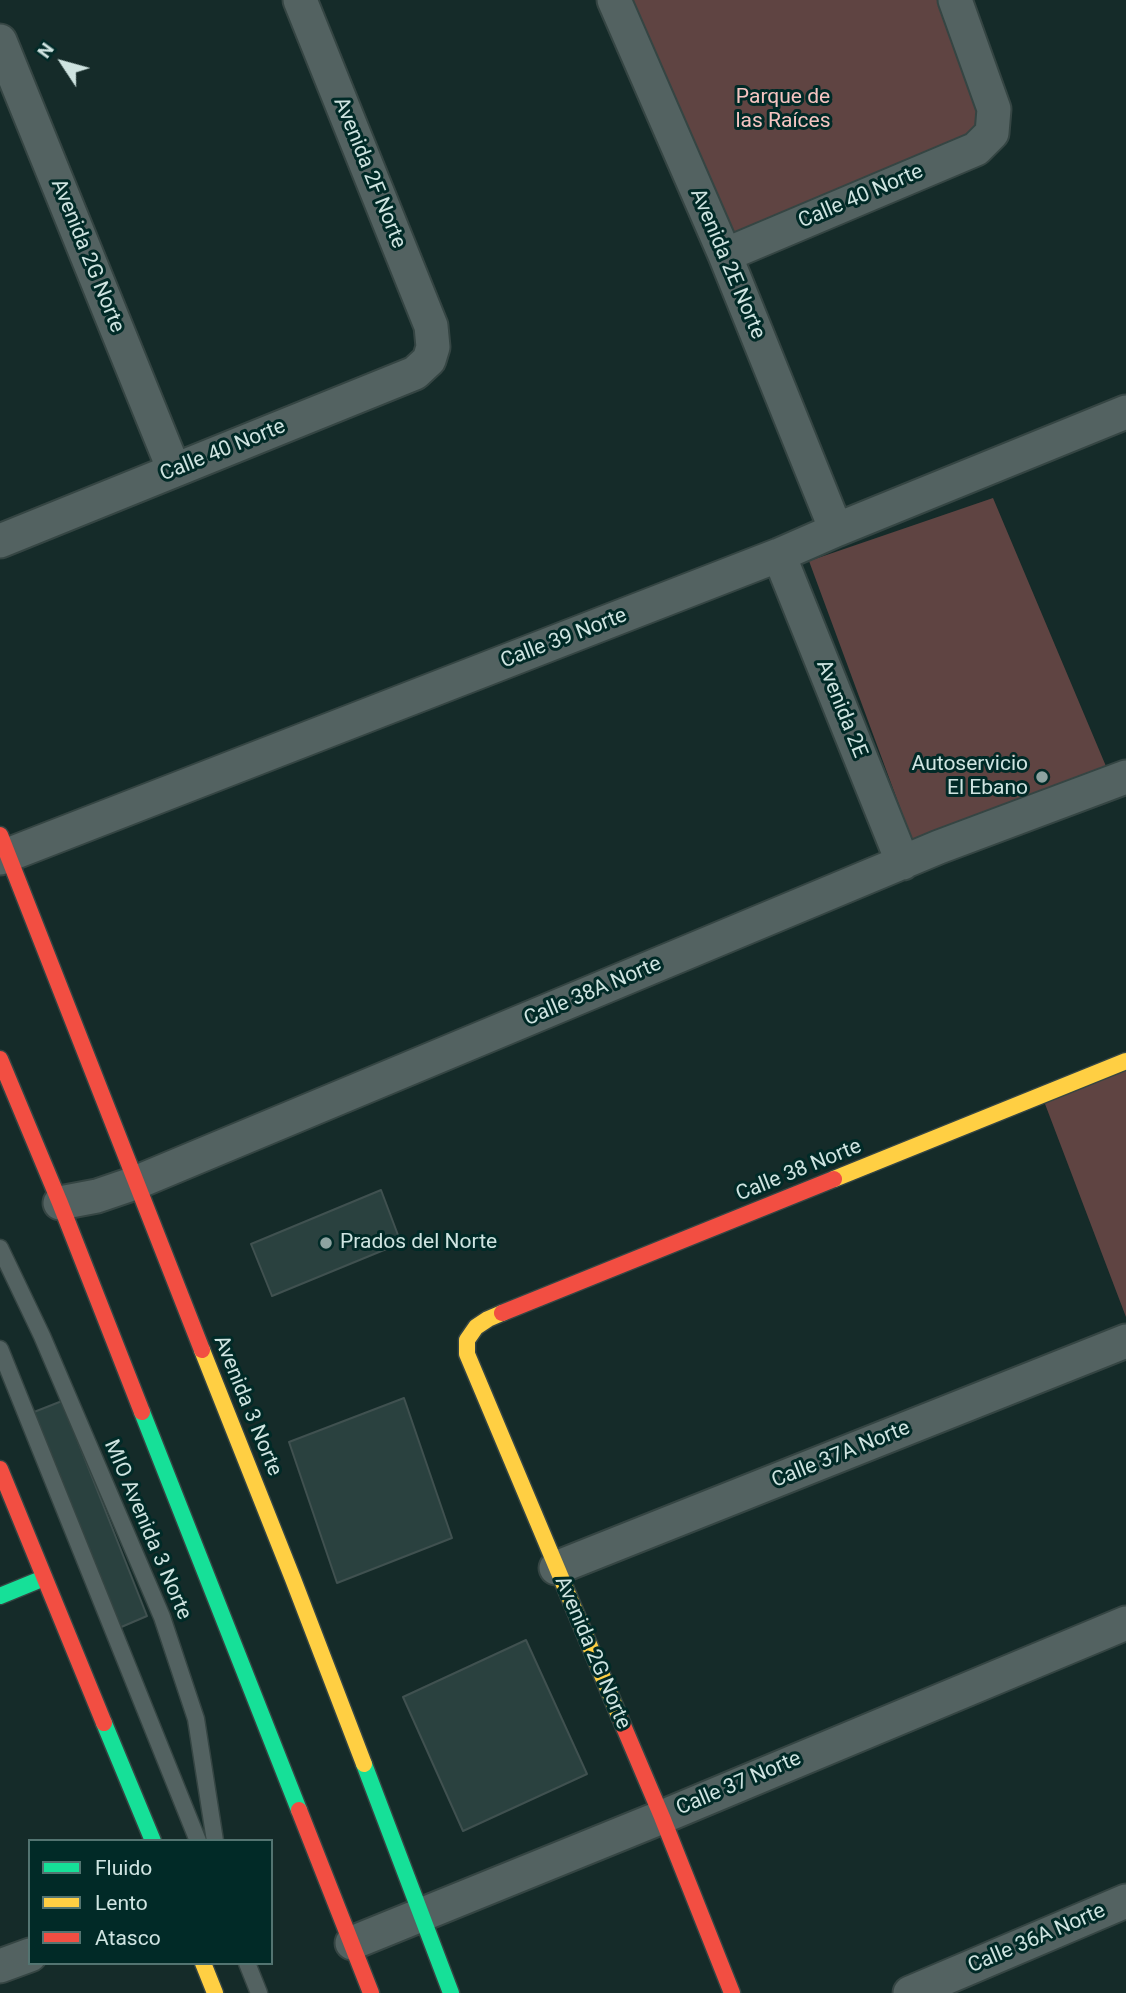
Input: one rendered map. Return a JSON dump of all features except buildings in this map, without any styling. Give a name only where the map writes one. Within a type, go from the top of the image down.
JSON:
[{"type":"street","name":"Avenida 2F Norte","points":[[300,0],[430,326],[433,346]]},
{"type":"street","name":"Avenida 2E Norte","points":[[614,0],[725,255],[836,530]]},
{"type":"street","name":"Calle 40 Norte","points":[[725,255],[976,149],[992,133],[994,109],[956,0]]},
{"type":"street","name":"Avenida 2G Norte","points":[[0,41],[174,470]]},
{"type":"street","name":"Calle 40 Norte","points":[[0,541],[415,373],[429,360],[433,346]]},
{"type":"street","name":"Calle 39 Norte","points":[[3,849],[779,555],[1126,412]]},
{"type":"street","name":"Avenida 2E","points":[[779,555],[903,863]]},
{"type":"street","name":"Calle 38A Norte","points":[[60,1203],[97,1196],[135,1183],[939,847],[1126,777]]},
{"type":"street","name":"Avenida 3 Norte","points":[[3,849],[293,1578],[451,1993]]},
{"type":"street","points":[[0,1059],[60,1203],[371,1993]]},
{"type":"street","name":"Calle 38 Norte","points":[[488,1319],[1126,1061]]},
{"type":"street","name":"Avenida 2G Norte","points":[[488,1319],[475,1327],[467,1340],[467,1354],[555,1569],[662,1817],[732,1993]]},
{"type":"street","name":"Calle 37A Norte","points":[[555,1569],[1126,1341]]},
{"type":"street","points":[[0,1469],[152,1839]]},
{"type":"street","points":[[0,1596],[44,1578]]},
{"type":"street","name":"Calle 37 Norte","points":[[352,1943],[1126,1623]]},
{"type":"street","name":"Calle 36A Norte","points":[[909,1993],[1126,1901]]},
{"type":"street","points":[[0,1966],[28,1956]]},
{"type":"street","points":[[204,1965],[215,1993]]},
{"type":"lane","name":"MIO Avenida 3 Norte","points":[[0,1248],[42,1336],[162,1617],[196,1719],[215,1839]]},
{"type":"lane","points":[[0,1349],[197,1839]]},
{"type":"lane","points":[[248,1965],[259,1993]]},
{"type":"green space","name":"Parque de las Raíces","points":[[614,0],[955,0],[992,133],[725,255]]},
{"type":"green space","points":[[993,498],[1108,771],[915,848],[809,561]]},
{"type":"green space","points":[[1126,1061],[1126,1317],[1042,1096]]},
{"type":"traffic: fast","points":[[142,1412],[299,1810]]},
{"type":"traffic: fast","points":[[0,1596],[44,1578]]},
{"type":"traffic: fast","points":[[104,1723],[152,1839]]},
{"type":"traffic: fast","points":[[364,1764],[451,1993]]},
{"type":"traffic: slow","points":[[834,1179],[1126,1061]]},
{"type":"traffic: slow","points":[[502,1313],[476,1327],[467,1340],[467,1354],[620,1718]]},
{"type":"traffic: slow","points":[[202,1350],[364,1764]]},
{"type":"traffic: slow","points":[[204,1965],[215,1993]]},
{"type":"traffic: jam","points":[[0,835],[202,1350]]},
{"type":"traffic: jam","points":[[0,1059],[142,1412]]},
{"type":"traffic: jam","points":[[502,1313],[834,1179]]},
{"type":"traffic: jam","points":[[0,1469],[104,1723]]},
{"type":"traffic: jam","points":[[620,1718],[732,1993]]},
{"type":"traffic: jam","points":[[299,1810],[371,1993]]},
{"type":"place","name":"Autoservicio El Ebano","points":[[1042,777]]},
{"type":"place","name":"Prados del Norte","points":[[326,1243]]}]
